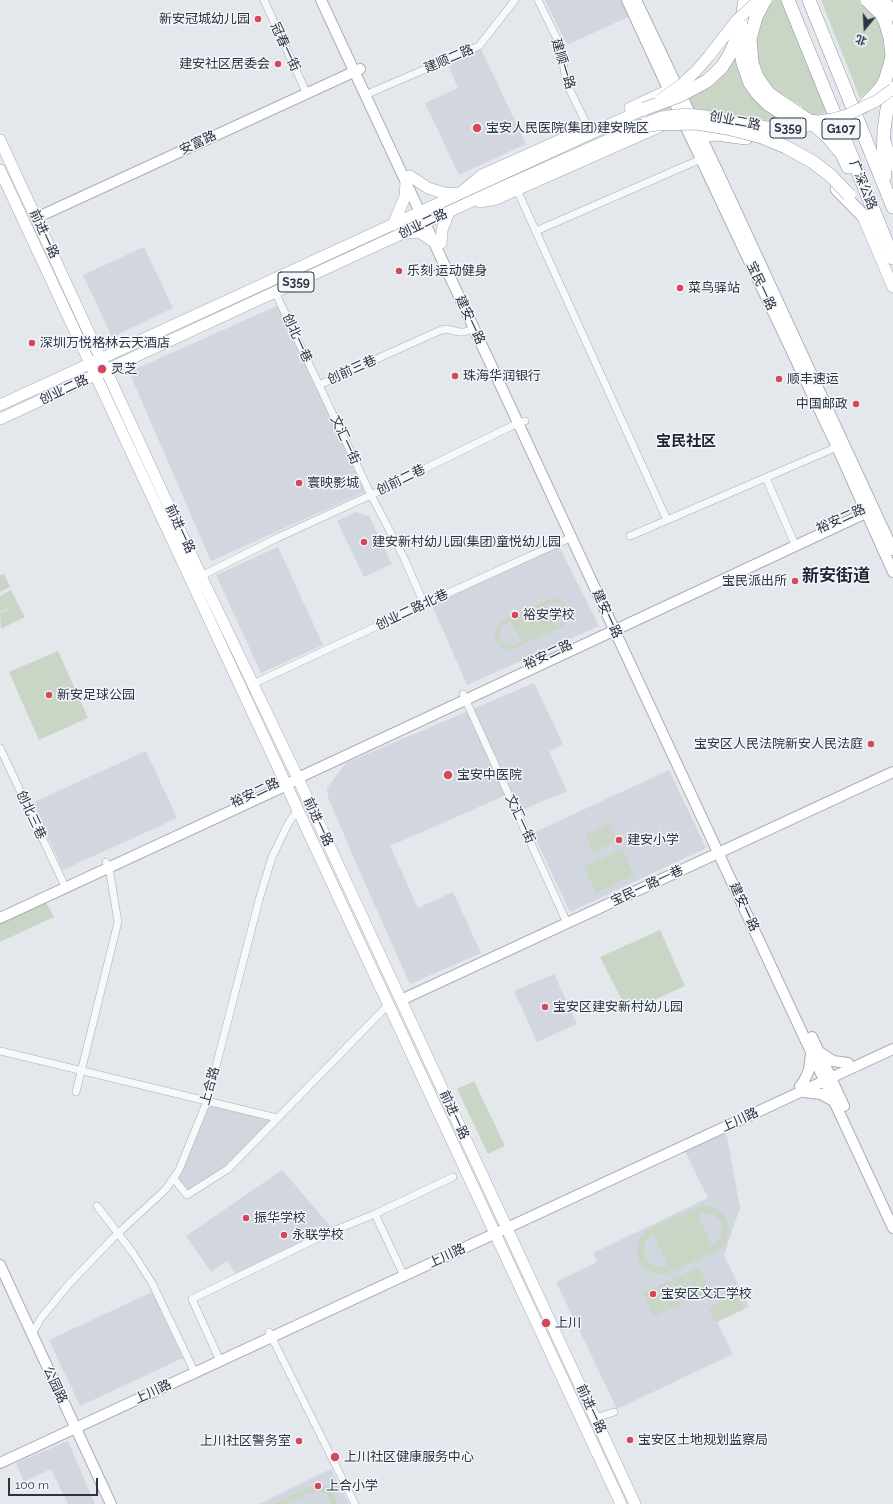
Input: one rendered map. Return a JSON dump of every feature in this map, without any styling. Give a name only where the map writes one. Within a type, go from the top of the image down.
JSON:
[{"type":"highway","points":[[745,0],[741,26],[741,45],[743,63],[750,83],[768,104],[791,118],[819,122],[832,120]]},
{"type":"highway","points":[[765,0],[756,17],[750,39],[751,55],[757,77],[763,86],[777,100],[812,123],[827,136],[842,154],[874,227],[893,265]]},
{"type":"highway","name":"广深公路","points":[[788,0],[893,258]]},
{"type":"highway","name":"广深公路","points":[[809,0],[893,207]]},
{"type":"highway","points":[[862,108],[880,89],[888,73],[892,56],[890,38],[885,21],[867,0]]},
{"type":"highway","points":[[883,0],[893,14]]},
{"type":"highway","points":[[644,109],[691,91],[715,74],[722,67],[731,52],[741,26]]},
{"type":"highway","points":[[888,194],[884,163],[884,130],[887,109],[893,88]]},
{"type":"highway","points":[[637,127],[657,124],[696,123],[726,128],[762,137],[786,146],[813,162],[831,176],[849,195],[862,215]]},
{"type":"highway","points":[[700,136],[717,134],[740,136],[762,142],[782,151],[817,172],[874,227]]},
{"type":"main road","name":"建安一路","points":[[321,0],[358,70]]},
{"type":"main road","name":"建安一路","points":[[328,0],[368,93],[408,180],[827,1077],[893,1211]]},
{"type":"main road","name":"宝民一路","points":[[628,0],[681,117],[837,447],[868,509],[893,550]]},
{"type":"main road","name":"宝民一路","points":[[636,0],[700,136],[868,509],[893,572]]},
{"type":"main road","name":"创业二路","points":[[0,419],[464,205],[494,185],[644,109],[665,97],[689,78],[710,56],[738,19],[759,0]]},
{"type":"main road","name":"安富路","points":[[36,218],[358,70]]},
{"type":"main road","name":"创业二路","points":[[0,405],[459,194],[494,185],[661,117],[686,114],[778,128],[803,127],[832,120],[862,108],[876,101],[893,88]]},
{"type":"main road","points":[[393,225],[405,197],[408,180],[433,190],[444,193],[459,194],[482,175],[669,90]]},
{"type":"main road","points":[[464,205],[496,199],[681,117]]},
{"type":"main road","points":[[884,130],[887,149],[893,166]]},
{"type":"main road","name":"前进一路","points":[[0,140],[201,576],[259,695],[635,1504]]},
{"type":"main road","name":"前进一路","points":[[0,170],[621,1504]]},
{"type":"main road","points":[[404,233],[419,232],[438,243],[448,212]]},
{"type":"main road","points":[[862,215],[893,287]]},
{"type":"main road","name":"建安一路","points":[[438,243],[474,328],[522,422],[572,537],[617,626]]},
{"type":"main road","points":[[50,275],[54,278],[58,278],[61,271]]},
{"type":"main road","name":"裕安二路","points":[[617,626],[793,540],[868,509]]},
{"type":"main road","name":"裕安二路","points":[[0,918],[108,865],[286,782],[296,775],[868,509]]},
{"type":"main road","points":[[248,700],[250,703],[254,703],[259,699],[259,695]]},
{"type":"main road","name":"宝民一路一巷","points":[[401,1000],[893,772]]},
{"type":"main road","name":"裕安二路","points":[[0,911],[63,882],[108,865]]},
{"type":"main road","name":"上川路","points":[[0,1463],[71,1427],[270,1334],[827,1077],[893,1043]]},
{"type":"main road","name":"上川路","points":[[848,1067],[893,1049]]},
{"type":"main road","points":[[815,1051],[848,1067],[841,1082],[838,1100],[801,1089],[815,1051]]},
{"type":"main road","name":"建安一路","points":[[838,1100],[893,1228]]},
{"type":"main road","name":"公园路","points":[[0,1265],[32,1334],[103,1504]]},
{"type":"main road","name":"公园路","points":[[0,1281],[71,1427],[111,1504]]},
{"type":"main road","name":"上川路","points":[[0,1456],[71,1427]]},
{"type":"street","name":"冠春一街","points":[[264,0],[307,94]]},
{"type":"street","name":"建顺二路","points":[[368,93],[479,46],[515,0]]},
{"type":"street","name":"建顺一路","points":[[538,0],[561,47],[566,82],[588,127]]},
{"type":"street","points":[[536,231],[701,159]]},
{"type":"street","points":[[517,190],[667,520]]},
{"type":"street","name":"创北一巷","points":[[275,292],[319,385]]},
{"type":"street","name":"创前三巷","points":[[319,385],[441,330],[447,329],[464,332],[474,328]]},
{"type":"street","name":"文汇一街","points":[[319,385],[371,495],[404,558],[424,604]]},
{"type":"street","name":"创前二巷","points":[[201,576],[277,538],[371,495],[522,422]]},
{"type":"street","points":[[630,536],[837,447]]},
{"type":"street","points":[[766,478],[793,540]]},
{"type":"street","name":"创业二路北巷","points":[[253,684],[572,537]]},
{"type":"street","name":"文汇一街","points":[[464,697],[567,923]]},
{"type":"street","name":"创北三巷","points":[[0,748],[63,882]]},
{"type":"street","name":"上合路","points":[[32,1334],[41,1318],[69,1284],[118,1233],[166,1189],[174,1179],[186,1154],[207,1101],[259,900],[272,857],[288,824],[298,809]]},
{"type":"street","points":[[76,1092],[118,922],[108,865]]},
{"type":"street","points":[[174,1179],[188,1196],[228,1169],[389,1004]]},
{"type":"street","points":[[0,1051],[277,1118]]},
{"type":"street","points":[[219,1358],[192,1299],[328,1233],[375,1214],[453,1177]]},
{"type":"street","points":[[97,1206],[133,1253],[152,1282],[194,1370]]},
{"type":"street","points":[[375,1214],[403,1273]]},
{"type":"street","points":[[25,1320],[33,1321],[41,1318]]},
{"type":"street","points":[[270,1334],[355,1504]]},
{"type":"street","points":[[595,1418],[614,1412]]},
{"type":"shaded area","points":[[545,0],[622,0],[630,16],[567,45]]},
{"type":"shaded area","name":"宝安人民医院(集团)建安院区","points":[[481,49],[526,144],[459,175],[425,103],[458,88],[448,65]]},
{"type":"shaded area","points":[[144,247],[173,308],[112,337],[83,275]]},
{"type":"shaded area","points":[[279,305],[365,492],[211,561],[129,372]]},
{"type":"shaded area","name":"建安新村幼儿园(集团)童悦幼儿园","points":[[355,512],[369,516],[392,564],[364,577],[337,521]]},
{"type":"shaded area","name":"裕安学校","points":[[559,546],[599,626],[467,685],[432,605]]},
{"type":"shaded area","points":[[278,547],[323,645],[261,673],[216,575]]},
{"type":"shaded area","name":"宝安中医院","points":[[534,683],[563,744],[549,752],[567,791],[522,810],[513,792],[390,846],[418,908],[453,892],[481,953],[410,984],[355,861],[328,797],[327,788],[346,763]]},
{"type":"shaded area","points":[[146,751],[177,818],[63,870],[32,803]]},
{"type":"shaded area","name":"建安小学","points":[[669,770],[706,848],[570,912],[533,833]]},
{"type":"shaded area","name":"宝安区建安新村幼儿园","points":[[554,974],[577,1024],[537,1042],[514,991]]},
{"type":"shaded area","points":[[208,1103],[275,1119],[227,1168],[188,1193],[175,1179]]},
{"type":"shaded area","name":"宝安区文汇学校","points":[[726,1131],[740,1208],[724,1255],[749,1307],[717,1322],[733,1354],[617,1409],[556,1282],[597,1262],[593,1253],[708,1198],[685,1151]]},
{"type":"shaded area","name":"振华学校","points":[[282,1170],[331,1227],[236,1274],[227,1261],[211,1272],[186,1236]]},
{"type":"shaded area","points":[[152,1292],[183,1358],[80,1406],[49,1340]]},
{"type":"shaded area","points":[[68,1441],[95,1504],[68,1504],[51,1469],[24,1482],[16,1463]]},
{"type":"shaded area","name":"上合小学","points":[[331,1469],[349,1504],[259,1504]]},
{"type":"green space","points":[[771,0],[788,0],[833,111],[816,115],[802,114],[802,106],[777,92],[764,78],[754,55],[761,12]]},
{"type":"green space","points":[[821,0],[866,0],[878,14],[888,53],[881,78],[875,86],[860,98]]},
{"type":"green space","points":[[736,53],[784,117],[801,122],[765,121],[696,109],[680,108],[652,112],[688,94]]},
{"type":"green space","points":[[4,574],[10,587],[0,592],[0,575]]},
{"type":"green space","points":[[11,590],[18,604],[0,612],[0,596]]},
{"type":"green space","points":[[555,598],[564,602],[570,616],[565,625],[512,650],[502,648],[498,644],[495,640],[495,629],[501,621]],"holes":[[[551,602],[560,604],[565,611],[564,620],[556,626],[546,605]],[[511,621],[522,642],[509,646],[501,641],[498,633],[503,625]]]},
{"type":"green space","points":[[552,603],[565,616],[557,621],[554,621]]},
{"type":"green space","points":[[18,604],[25,617],[1,629],[0,613]]},
{"type":"green space","name":"新安足球公园","points":[[58,651],[88,718],[39,740],[9,672]]},
{"type":"green space","points":[[609,824],[617,841],[593,852],[585,835]]},
{"type":"green space","points":[[622,849],[634,875],[596,893],[584,867]]},
{"type":"green space","points":[[44,899],[54,917],[0,942],[0,920]]},
{"type":"green space","points":[[660,930],[685,986],[628,1012],[600,957]]},
{"type":"green space","points":[[474,1081],[505,1146],[488,1154],[457,1089]]},
{"type":"green space","points":[[700,1206],[711,1206],[720,1211],[727,1220],[729,1231],[727,1241],[724,1246],[715,1252],[666,1274],[655,1274],[645,1269],[641,1265],[637,1255],[637,1244],[642,1235],[650,1228]],"holes":[[[701,1213],[713,1215],[721,1223],[722,1230],[720,1238],[712,1246],[698,1215]],[[654,1235],[668,1266],[657,1267],[650,1263],[645,1257],[644,1246],[647,1239]]]},
{"type":"green space","points":[[699,1267],[710,1291],[697,1297],[686,1273]]},
{"type":"green space","points":[[684,1274],[695,1298],[683,1303],[672,1279]]},
{"type":"green space","points":[[670,1281],[681,1305],[668,1310],[657,1286]]},
{"type":"green space","points":[[655,1287],[666,1311],[654,1317],[643,1293]]},
{"type":"green space","points":[[737,1294],[744,1308],[715,1322],[708,1308]]},
{"type":"green space","points":[[313,1485],[328,1488],[335,1496],[337,1504],[331,1504],[328,1495],[318,1491],[311,1492],[285,1504],[273,1504]]},
{"type":"place","name":"新安冠城幼儿园","points":[[258,19]]},
{"type":"place","name":"建安社区居委会","points":[[278,64]]},
{"type":"place","name":"宝安人民医院(集团)建安院区","points":[[477,128]]},
{"type":"place","name":"乐刻·运动健身","points":[[399,271]]},
{"type":"place","name":"菜鸟驿站","points":[[680,288]]},
{"type":"place","name":"深圳万悦格林云天酒店","points":[[32,343]]},
{"type":"place","name":"灵芝","points":[[102,369]]},
{"type":"place","name":"珠海华润银行","points":[[455,376]]},
{"type":"place","name":"顺丰速运","points":[[779,379]]},
{"type":"place","name":"中国邮政","points":[[856,404]]},
{"type":"place","name":"寰映影城","points":[[299,483]]},
{"type":"place","name":"建安新村幼儿园(集团)童悦幼儿园","points":[[364,542]]},
{"type":"place","name":"宝民派出所","points":[[795,581]]},
{"type":"place","name":"裕安学校","points":[[515,615]]},
{"type":"place","name":"新安足球公园","points":[[49,695]]},
{"type":"place","name":"宝安区人民法院新安人民法庭","points":[[871,744]]},
{"type":"place","name":"宝安中医院","points":[[448,775]]},
{"type":"place","name":"建安小学","points":[[619,840]]},
{"type":"place","name":"宝安区建安新村幼儿园","points":[[545,1007]]},
{"type":"place","name":"振华学校","points":[[246,1218]]},
{"type":"place","name":"永联学校","points":[[284,1235]]},
{"type":"place","name":"宝安区文汇学校","points":[[653,1294]]},
{"type":"place","name":"上川","points":[[546,1323]]},
{"type":"place","name":"宝安区土地规划监察局","points":[[630,1440]]},
{"type":"place","name":"上川社区警务室","points":[[299,1441]]},
{"type":"place","name":"上川社区健康服务中心","points":[[335,1457]]},
{"type":"place","name":"上合小学","points":[[318,1486]]},
{"type":"district","name":"宝民社区","points":[[686,441]]},
{"type":"district","name":"新安街道","points":[[836,576]]}]
